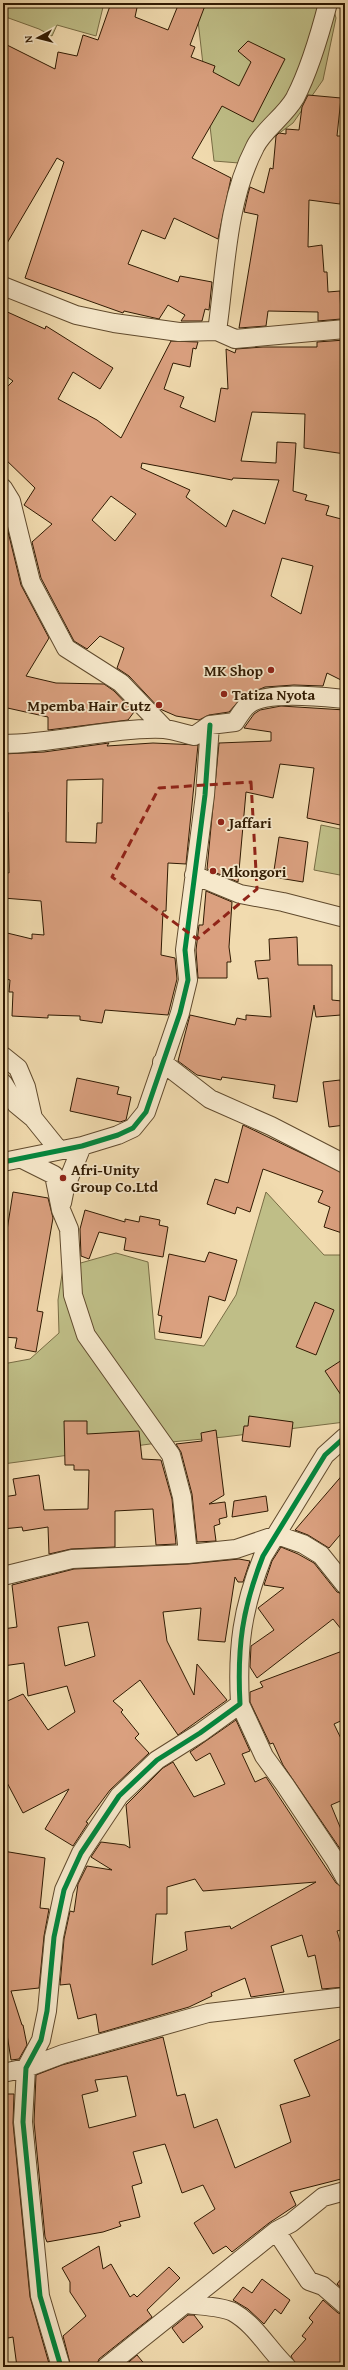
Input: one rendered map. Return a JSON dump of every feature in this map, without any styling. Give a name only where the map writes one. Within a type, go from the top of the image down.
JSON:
[{"type":"street","points":[[217,331],[226,253],[244,173],[255,145],[295,98],[314,50],[328,3]]},
{"type":"street","points":[[3,286],[76,315],[114,323],[179,332],[217,331],[235,340],[345,330]]},
{"type":"street","points":[[3,488],[11,501],[31,582],[66,648],[121,683],[165,729]]},
{"type":"street","points":[[3,744],[18,744],[106,732],[165,729],[194,736],[210,725],[235,722],[249,704],[269,697],[308,695],[345,699]]},
{"type":"street","points":[[3,1162],[22,1159],[58,1149],[82,1146],[118,1135],[133,1128],[146,1112],[180,1013],[188,980],[185,950],[205,794],[210,725]]},
{"type":"street","points":[[194,875],[240,894],[283,902],[345,918]]},
{"type":"street","points":[[3,1056],[18,1068],[26,1087],[33,1118]]},
{"type":"street","points":[[162,1062],[210,1099],[271,1126],[345,1164]]},
{"type":"street","points":[[3,1083],[16,1104],[33,1118],[58,1149]]},
{"type":"street","points":[[61,1210],[65,1188],[82,1146]]},
{"type":"street","points":[[22,1159],[54,1175],[61,1210],[69,1229],[73,1295],[86,1335],[171,1455],[182,1497],[188,1554]]},
{"type":"street","points":[[345,1437],[325,1455],[263,1556],[244,1610],[238,1661],[240,1704],[264,1756],[335,1860],[345,1878]]},
{"type":"street","points":[[3,1576],[72,1559],[188,1554],[236,1549],[277,1535],[303,1544],[321,1555],[345,1586]]},
{"type":"street","points":[[61,2367],[40,2296],[23,2122],[26,2068],[41,2040],[47,2011],[56,1931],[64,1890],[81,1853],[106,1812],[135,1780],[157,1760],[200,1733],[240,1704]]},
{"type":"street","points":[[3,2073],[26,2068],[63,2054],[208,2013],[345,1997]]},
{"type":"street","points":[[106,2367],[187,2304],[276,2231],[291,2223],[323,2197],[345,2191]]},
{"type":"street","points":[[276,2231],[310,2281],[323,2286],[345,2305]]},
{"type":"street","points":[[187,2304],[231,2311],[249,2324],[268,2343],[287,2367]]},
{"type":"highlighted area","points":[[251,782],[257,889],[197,939],[112,877],[159,788]]},
{"type":"shaded area","points":[[3,3],[104,3],[96,36],[57,25],[52,36],[39,29],[3,16]]},
{"type":"shaded area","points":[[196,3],[332,3],[336,18],[323,80],[293,123],[239,163],[214,161]]},
{"type":"shaded area","points":[[321,825],[345,830],[345,876],[314,870]]},
{"type":"shaded area","points":[[266,1192],[324,1255],[345,1255],[345,1422],[224,1437],[150,1444],[3,1464],[3,1364],[30,1359],[59,1333],[58,1300],[63,1268],[116,1253],[148,1262],[155,1339],[204,1346],[236,1295]]},
{"type":"building","points":[[111,3],[138,3],[135,17],[168,30],[179,3],[206,3],[190,45],[195,47],[191,57],[215,66],[213,72],[239,86],[251,62],[238,51],[248,41],[285,59],[253,122],[222,106],[192,158],[231,178],[218,239],[174,218],[165,239],[142,230],[128,264],[178,282],[180,276],[212,282],[209,310],[205,309],[202,321],[181,321],[185,315],[168,305],[159,319],[124,311],[123,313],[25,278],[64,162],[57,158],[3,250],[3,43],[55,69],[58,52],[77,56],[83,35],[98,40]]},
{"type":"building","points":[[308,95],[341,98],[337,136],[342,136],[343,180],[340,204],[309,200],[308,247],[322,245],[324,272],[327,272],[328,292],[340,291],[341,319],[318,321],[318,312],[268,311],[266,326],[239,328],[258,215],[244,212],[250,187],[264,193],[270,168],[273,169],[276,136],[279,133],[286,134],[286,129],[299,130],[302,107]]},
{"type":"building","points":[[3,310],[45,329],[46,326],[113,368],[100,389],[73,372],[58,399],[97,420],[121,438],[171,341],[198,342],[196,349],[193,348],[190,367],[173,363],[164,389],[184,397],[180,407],[215,422],[221,388],[228,389],[226,349],[235,353],[236,349],[263,347],[317,347],[317,342],[345,340],[345,454],[304,448],[305,414],[252,412],[241,461],[276,463],[277,442],[296,443],[293,491],[307,495],[305,500],[329,506],[326,515],[345,520],[345,682],[327,673],[323,686],[294,685],[265,687],[243,696],[229,712],[209,715],[199,720],[176,716],[160,709],[129,676],[117,668],[124,648],[100,636],[87,649],[74,641],[41,578],[32,542],[52,524],[24,505],[35,488],[3,457],[3,391],[13,381],[3,374]],"holes":[[[142,463],[232,480],[233,478],[279,480],[265,524],[233,510],[226,527],[186,497],[190,490],[141,468]],[[111,496],[136,514],[115,541],[92,520]],[[282,558],[313,566],[301,614],[271,596]]]},
{"type":"building","points":[[5,519],[21,585],[49,638],[26,676],[56,683],[104,684],[114,691],[134,712],[128,720],[48,730],[48,717],[3,707],[3,520]]},
{"type":"building","points":[[281,706],[345,710],[345,826],[307,818],[314,768],[280,764],[273,798],[246,792],[238,882],[207,869],[219,743],[271,741],[271,732],[244,728],[254,714],[260,710]]},
{"type":"building","points":[[109,743],[107,746],[153,743],[198,745],[186,864],[168,863],[166,911],[163,911],[161,955],[175,958],[177,979],[168,1015],[105,1010],[102,1023],[80,1020],[80,1016],[48,1015],[48,1018],[12,1016],[13,992],[9,992],[10,980],[3,978],[3,932],[32,939],[32,934],[44,935],[41,901],[3,898],[5,872],[9,873],[8,812],[3,812],[3,754],[44,752]],"holes":[[[103,779],[102,823],[97,823],[96,843],[66,842],[67,780]]]},
{"type":"building","points":[[279,837],[308,842],[303,882],[273,877]]},
{"type":"building","points":[[206,891],[232,902],[229,947],[231,962],[227,962],[227,978],[198,978],[196,950],[199,925],[203,925]]},
{"type":"building","points":[[297,937],[298,965],[332,965],[332,1000],[342,1001],[341,1015],[316,1017],[314,1005],[297,1102],[273,1098],[275,1085],[222,1077],[221,1080],[197,1075],[178,1061],[190,1015],[235,1025],[237,1018],[246,1020],[246,1015],[271,1017],[268,978],[258,979],[255,961],[270,960],[269,939]]},
{"type":"building","points":[[77,1078],[119,1087],[117,1094],[131,1097],[126,1120],[120,1122],[70,1111]]},
{"type":"building","points":[[340,1080],[341,1085],[345,1084],[345,1125],[329,1127],[323,1082]]},
{"type":"building","points":[[243,1125],[345,1174],[345,1234],[324,1227],[330,1207],[318,1202],[323,1191],[263,1169],[250,1212],[237,1207],[235,1214],[207,1204],[215,1179],[228,1183]]},
{"type":"building","points":[[13,1192],[48,1198],[53,1218],[37,1311],[43,1312],[36,1352],[15,1348],[17,1338],[3,1337],[3,1256]]},
{"type":"building","points":[[85,1210],[125,1222],[125,1219],[139,1222],[140,1216],[160,1220],[159,1225],[168,1227],[163,1257],[124,1250],[126,1238],[99,1232],[89,1259],[81,1256],[80,1229]]},
{"type":"building","points":[[209,1252],[237,1260],[225,1301],[209,1296],[201,1338],[159,1332],[162,1316],[158,1315],[169,1254],[205,1262]]},
{"type":"building","points":[[315,1302],[334,1310],[316,1355],[296,1347]]},
{"type":"building","points":[[345,1358],[345,1401],[325,1371]]},
{"type":"building","points":[[249,1416],[293,1422],[290,1447],[242,1441],[244,1426],[248,1426]]},
{"type":"building","points":[[64,1421],[87,1421],[87,1434],[139,1431],[142,1459],[161,1460],[172,1499],[176,1544],[156,1545],[153,1509],[115,1511],[115,1547],[71,1549],[49,1554],[48,1527],[23,1531],[22,1527],[3,1529],[3,1497],[16,1495],[13,1479],[39,1475],[44,1510],[88,1509],[89,1470],[74,1470],[74,1465],[65,1465]]},
{"type":"building","points":[[216,1430],[224,1495],[209,1504],[225,1502],[227,1517],[219,1519],[220,1524],[214,1526],[216,1541],[197,1542],[192,1494],[181,1452],[176,1444],[202,1441],[201,1433]]},
{"type":"building","points":[[345,1472],[345,1529],[329,1548],[308,1535],[295,1530]]},
{"type":"building","points":[[266,1496],[268,1511],[232,1517],[234,1501]]},
{"type":"building","points":[[281,1547],[314,1563],[337,1592],[345,1595],[345,1634],[333,1619],[257,1678],[250,1667],[251,1646],[274,1630],[258,1608],[284,1588],[264,1585],[272,1561]]},
{"type":"building","points":[[239,1559],[250,1561],[243,1582],[238,1582],[235,1577],[225,1642],[198,1640],[201,1608],[163,1612],[167,1641],[194,1695],[197,1664],[227,1700],[178,1735],[140,1680],[113,1701],[123,1710],[121,1712],[139,1734],[135,1738],[149,1753],[110,1790],[86,1822],[88,1823],[73,1846],[45,1829],[69,1789],[23,1813],[3,1775],[3,1703],[23,1694],[48,1730],[75,1712],[67,1686],[28,1696],[24,1663],[3,1666],[3,1629],[17,1627],[12,1585],[74,1569],[188,1564]],"holes":[[[88,1622],[95,1656],[65,1666],[58,1627]]]},
{"type":"building","points":[[345,1650],[345,1719],[334,1724],[345,1747],[345,1799],[331,1805],[345,1839],[345,1856],[283,1765],[273,1743],[270,1744],[250,1702],[250,1692],[263,1687],[260,1682]]},
{"type":"building","points":[[236,1720],[250,1751],[242,1754],[255,1782],[266,1777],[336,1883],[345,1888],[345,1929],[337,1931],[345,1957],[345,1987],[322,1989],[315,1955],[308,1957],[302,1935],[271,1946],[284,1992],[251,1997],[245,1978],[211,1993],[212,1996],[189,2007],[99,2033],[96,2014],[78,2019],[70,1984],[60,1985],[64,1939],[70,1911],[74,1912],[78,1884],[87,1866],[112,1870],[91,1857],[101,1842],[125,1845],[130,1848],[126,1805],[163,1768],[173,1762],[194,1797],[225,1784],[210,1753],[196,1761],[190,1752]],"holes":[[[195,1879],[203,1891],[316,1882],[231,1929],[230,1926],[185,1932],[187,1950],[152,1965],[156,1914],[167,1914],[167,1887]]]},
{"type":"building","points":[[3,1851],[45,1858],[40,1908],[49,1909],[44,1936],[39,1988],[11,1991],[23,2025],[27,2045],[19,2059],[11,2060],[3,2008],[3,1958],[6,1958],[3,1917]]},
{"type":"building","points":[[163,2037],[177,2096],[185,2094],[194,2128],[217,2119],[235,2168],[291,2142],[280,2105],[310,2096],[294,2060],[345,2037],[345,2178],[290,2192],[296,2205],[269,2223],[232,2252],[226,2246],[213,2254],[194,2223],[215,2209],[203,2185],[182,2193],[165,2144],[133,2152],[142,2183],[132,2186],[140,2217],[119,2222],[121,2226],[103,2232],[47,2242],[45,2237],[34,2122],[36,2075],[62,2065]],"holes":[[[127,2076],[136,2116],[89,2128],[82,2095],[98,2091],[95,2080]]]},
{"type":"building","points":[[3,2094],[14,2094],[13,2123],[30,2297],[50,2367],[17,2367],[13,2337],[3,2339]]},
{"type":"building","points":[[99,2246],[103,2269],[111,2264],[130,2297],[134,2294],[137,2297],[169,2267],[180,2278],[147,2310],[152,2317],[99,2359],[96,2367],[71,2367],[63,2336],[86,2316],[70,2292],[70,2282],[62,2268]]},
{"type":"building","points":[[345,2274],[345,2291],[337,2284]]},
{"type":"building","points":[[262,2279],[290,2300],[281,2314],[275,2309],[264,2324],[248,2309],[233,2300],[243,2287],[252,2293]]},
{"type":"building","points":[[323,2300],[338,2313],[345,2315],[345,2367],[297,2367],[291,2356],[306,2339],[302,2336],[313,2322],[309,2318]]},
{"type":"building","points":[[188,2315],[194,2315],[203,2327],[183,2343],[172,2328]]},
{"type":"building","points":[[137,2355],[147,2367],[123,2367]]},
{"type":"cycle path","points":[[3,1162],[82,1146],[118,1135],[133,1128],[146,1112],[180,1013],[188,980],[185,950],[205,795],[210,725]]},
{"type":"cycle path","points":[[61,2367],[40,2296],[23,2122],[26,2068],[41,2040],[47,2011],[54,1937],[64,1890],[81,1853],[119,1796],[157,1760],[200,1733],[240,1704],[239,1664],[242,1628],[250,1593],[263,1556],[325,1455],[345,1437]]},
{"type":"place","name":"MK Shop","points":[[271,670]]},
{"type":"place","name":"Tatiza Nyota","points":[[224,694]]},
{"type":"place","name":"Mpemba Hair Cutz","points":[[159,705]]},
{"type":"place","name":"Jaffari","points":[[221,822]]},
{"type":"place","name":"Mkongori","points":[[213,871]]},
{"type":"place","name":"Afri-Unity Group Co.Ltd","points":[[63,1178]]}]
